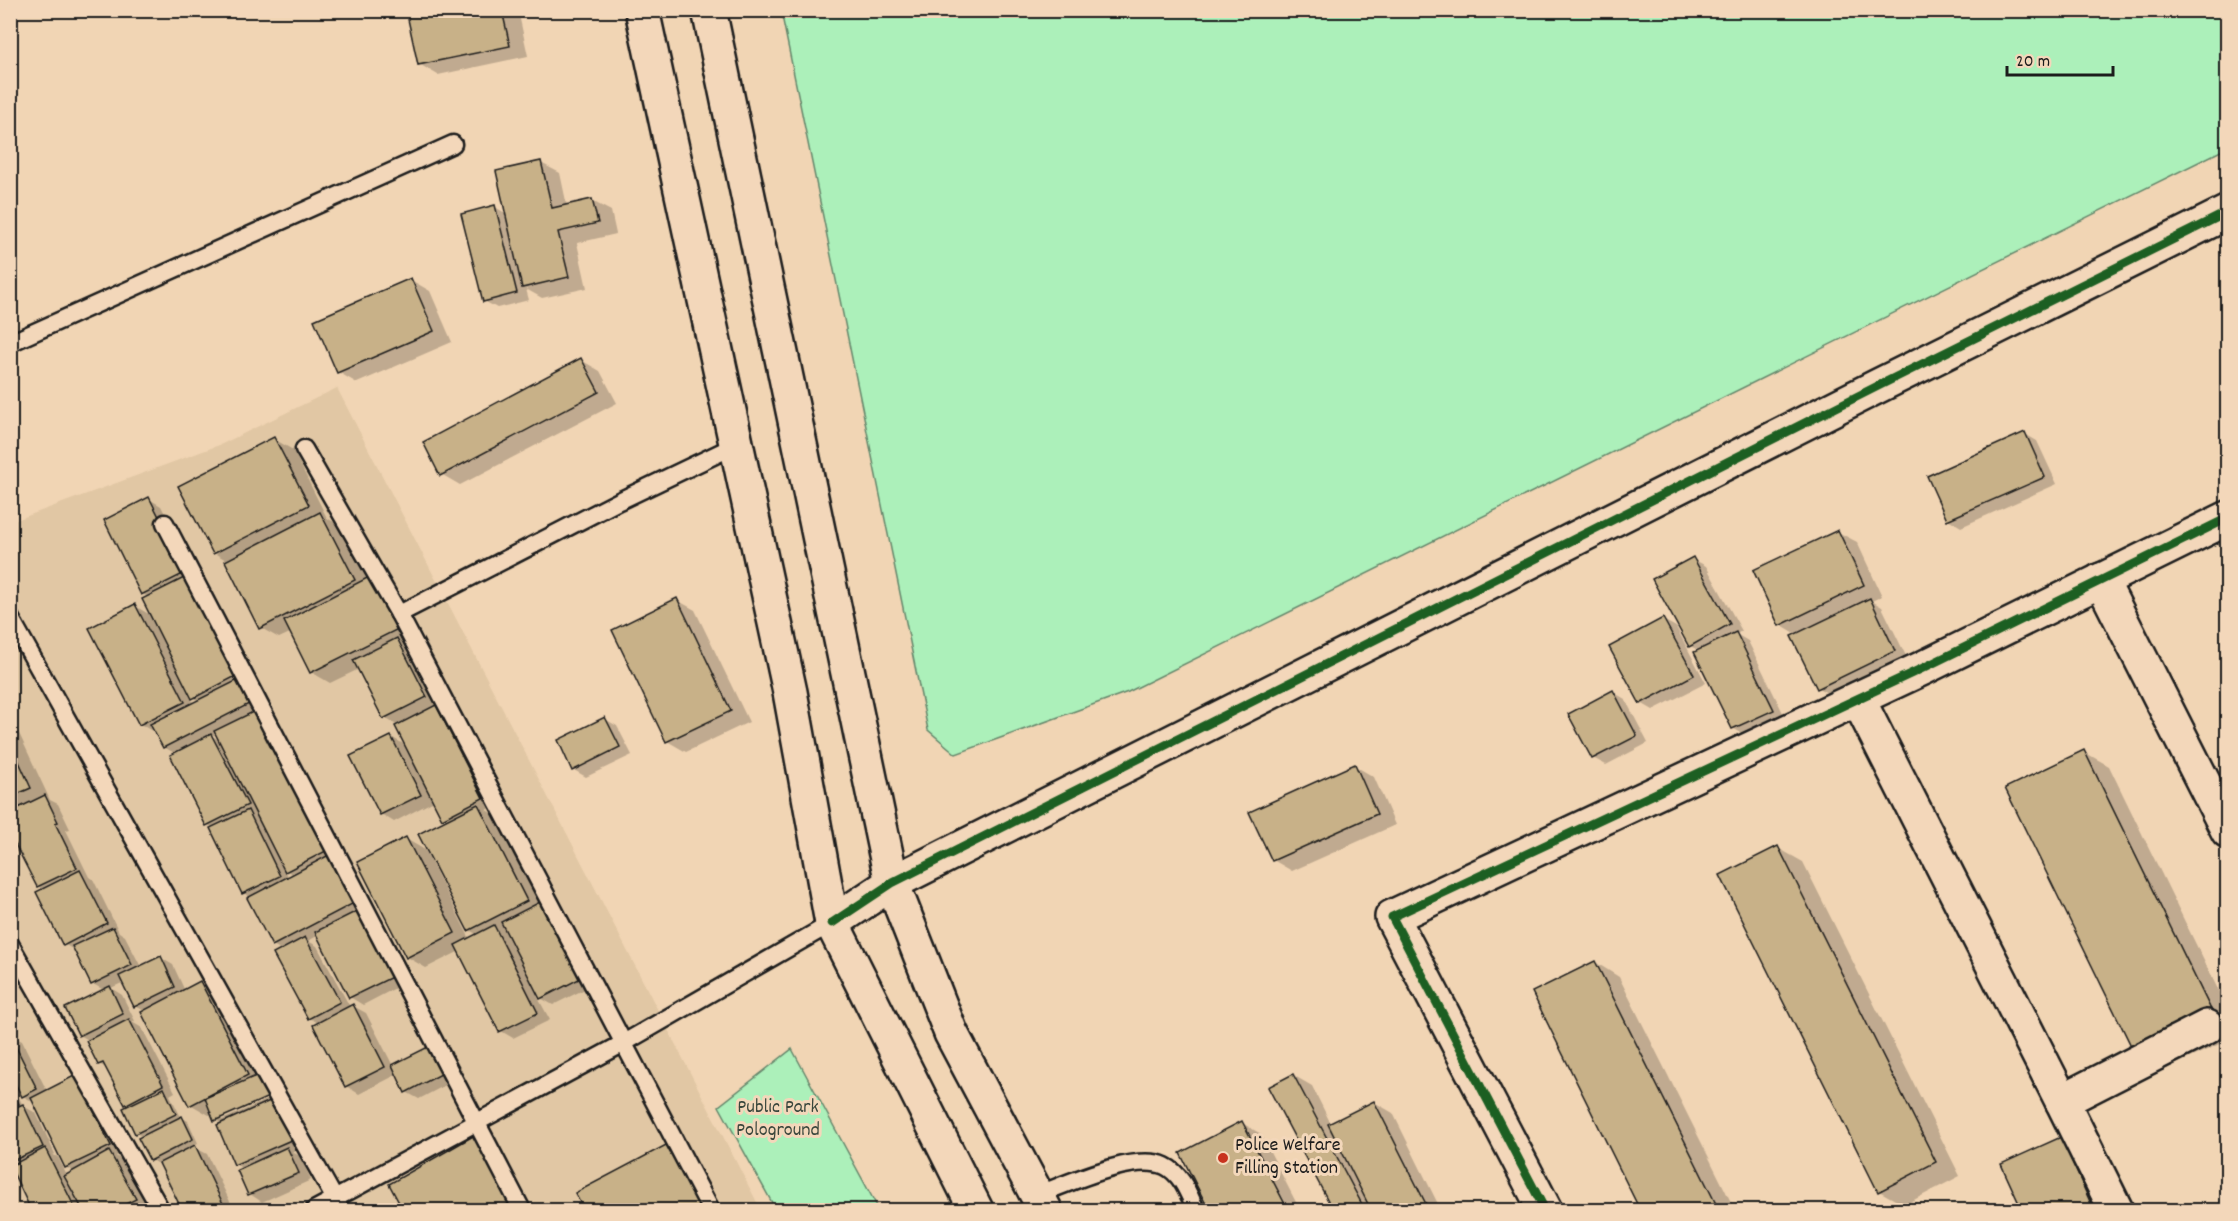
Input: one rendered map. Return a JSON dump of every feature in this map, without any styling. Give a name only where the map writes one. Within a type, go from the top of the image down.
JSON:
[{"type":"street","points":[[642,10],[790,692],[832,923],[976,1210]]},
{"type":"street","points":[[709,10],[892,883],[951,1033],[1041,1203]]},
{"type":"street","points":[[832,923],[892,883],[2228,212]]},
{"type":"street","points":[[1545,1210],[1392,917],[1858,699],[2228,518]]},
{"type":"street","points":[[2101,580],[2228,831]]},
{"type":"street","points":[[1858,699],[2116,1210]]},
{"type":"street","points":[[2062,1101],[2207,1027]]},
{"type":"lane","points":[[10,343],[453,144]]},
{"type":"lane","points":[[399,614],[619,501],[736,445]]},
{"type":"lane","points":[[304,449],[399,614],[622,1044],[711,1210]]},
{"type":"lane","points":[[165,523],[522,1210]]},
{"type":"lane","points":[[10,617],[338,1205]]},
{"type":"lane","points":[[314,1210],[338,1205],[476,1122],[622,1044],[832,923]]},
{"type":"lane","points":[[10,944],[161,1210]]},
{"type":"lane","points":[[1041,1203],[1112,1167],[1146,1162],[1164,1165],[1176,1173],[1196,1210]]},
{"type":"shaded area","points":[[337,388],[761,1210],[11,1210],[11,522],[222,444]]},
{"type":"green space","points":[[781,11],[2227,11],[2227,148],[1128,692],[956,754],[928,730]]},
{"type":"green space","name":"Public Park Pologround","points":[[792,1049],[879,1210],[776,1210],[719,1106]]},
{"type":"building","points":[[406,10],[502,10],[510,46],[418,65]]},
{"type":"building","points":[[541,161],[552,208],[592,199],[598,223],[558,232],[569,277],[522,288],[496,171]]},
{"type":"building","points":[[495,205],[517,293],[483,302],[461,214]]},
{"type":"building","points":[[411,278],[434,331],[337,373],[314,320]]},
{"type":"building","points":[[581,358],[599,392],[440,476],[423,442]]},
{"type":"building","points":[[2025,432],[2045,477],[1947,520],[1927,476]]},
{"type":"building","points":[[274,437],[309,505],[213,554],[178,486]]},
{"type":"building","points":[[149,497],[187,572],[141,595],[104,520]]},
{"type":"building","points":[[320,512],[355,580],[259,629],[225,561]]},
{"type":"building","points":[[1838,530],[1864,585],[1779,626],[1753,570]]},
{"type":"building","points":[[1693,557],[1730,624],[1689,647],[1652,579]]},
{"type":"building","points":[[371,576],[398,629],[310,673],[284,621]]},
{"type":"building","points":[[186,577],[236,676],[192,699],[142,599]]},
{"type":"building","points":[[677,598],[731,711],[666,742],[612,630]]},
{"type":"building","points":[[1870,598],[1895,651],[1817,689],[1791,636]]},
{"type":"building","points":[[135,604],[185,702],[139,725],[89,628]]},
{"type":"building","points":[[1663,618],[1694,675],[1640,704],[1609,647]]},
{"type":"building","points":[[1736,632],[1774,710],[1732,729],[1694,652]]},
{"type":"building","points":[[397,638],[427,697],[383,719],[353,660]]},
{"type":"building","points":[[238,680],[249,704],[163,748],[150,724]]},
{"type":"building","points":[[1613,690],[1637,736],[1592,759],[1568,714]]},
{"type":"building","points":[[436,705],[483,798],[442,819],[395,726]]},
{"type":"building","points":[[255,711],[326,851],[285,872],[214,731]]},
{"type":"building","points":[[605,717],[620,747],[572,771],[558,740]]},
{"type":"building","points":[[211,734],[248,805],[206,826],[170,755]]},
{"type":"building","points":[[391,736],[421,795],[380,815],[350,756]]},
{"type":"building","points":[[10,742],[31,788],[10,797]]},
{"type":"building","points":[[2084,750],[2216,1020],[2137,1058],[2005,788]]},
{"type":"building","points":[[1355,764],[1377,814],[1272,861],[1249,812]]},
{"type":"building","points":[[45,795],[58,822],[55,823],[77,868],[37,887],[15,844],[10,846],[10,812]]},
{"type":"building","points":[[478,804],[527,901],[468,931],[418,834]]},
{"type":"building","points":[[248,810],[280,876],[242,894],[210,828]]},
{"type":"building","points":[[406,837],[455,933],[406,958],[357,862]]},
{"type":"building","points":[[1778,846],[1936,1162],[1878,1192],[1720,875]]},
{"type":"building","points":[[329,855],[354,903],[272,946],[247,898]]},
{"type":"building","points":[[80,870],[107,923],[63,946],[36,892]]},
{"type":"building","points":[[542,901],[581,978],[540,999],[501,922]]},
{"type":"building","points":[[359,910],[394,976],[349,998],[315,932]]},
{"type":"building","points":[[494,925],[538,1013],[499,1032],[455,945]]},
{"type":"building","points":[[113,927],[132,965],[91,985],[72,946]]},
{"type":"building","points":[[305,937],[340,1002],[308,1019],[273,954]]},
{"type":"building","points":[[161,956],[175,987],[134,1007],[119,976]]},
{"type":"building","points":[[1595,961],[1719,1210],[1640,1210],[1532,992]]},
{"type":"building","points":[[200,981],[248,1075],[189,1106],[141,1012]]},
{"type":"building","points":[[110,986],[123,1014],[79,1036],[65,1008]]},
{"type":"building","points":[[353,1004],[385,1067],[345,1087],[313,1025]]},
{"type":"building","points":[[129,1019],[163,1085],[125,1105],[103,1063],[98,1065],[86,1041]]},
{"type":"building","points":[[10,1035],[37,1089],[22,1097],[10,1073]]},
{"type":"building","points":[[434,1044],[447,1071],[405,1093],[392,1065]]},
{"type":"building","points":[[263,1073],[273,1095],[214,1121],[205,1098]]},
{"type":"building","points":[[1293,1074],[1365,1210],[1333,1210],[1268,1087]]},
{"type":"building","points":[[76,1075],[111,1146],[65,1168],[31,1098]]},
{"type":"building","points":[[10,1086],[19,1104],[10,1108]]},
{"type":"building","points":[[164,1088],[176,1114],[135,1134],[123,1108]]},
{"type":"building","points":[[272,1100],[291,1140],[234,1165],[217,1125]]},
{"type":"building","points":[[1374,1101],[1429,1210],[1371,1210],[1328,1124]]},
{"type":"building","points":[[23,1104],[43,1147],[10,1162],[10,1110]]},
{"type":"building","points":[[182,1116],[193,1139],[150,1161],[138,1138]]},
{"type":"building","points":[[1242,1121],[1288,1210],[1209,1210],[1180,1153]]},
{"type":"building","points":[[475,1135],[517,1210],[403,1210],[389,1184]]},
{"type":"building","points":[[2061,1137],[2092,1206],[2083,1210],[2022,1210],[2001,1164]]},
{"type":"building","points":[[668,1144],[704,1210],[584,1210],[575,1193]]},
{"type":"building","points":[[195,1145],[226,1210],[182,1210],[159,1163]]},
{"type":"building","points":[[287,1147],[299,1173],[248,1195],[237,1170]]},
{"type":"building","points":[[45,1148],[76,1210],[31,1210],[10,1166]]},
{"type":"building","points":[[109,1151],[136,1199],[114,1210],[83,1210],[64,1176]]},
{"type":"cycle path","points":[[832,923],[892,883],[2228,212]]},
{"type":"cycle path","points":[[1545,1210],[1392,917],[1923,668],[2228,518]]},
{"type":"place","name":"Police Welfare Filling Station","points":[[1223,1158]]}]
